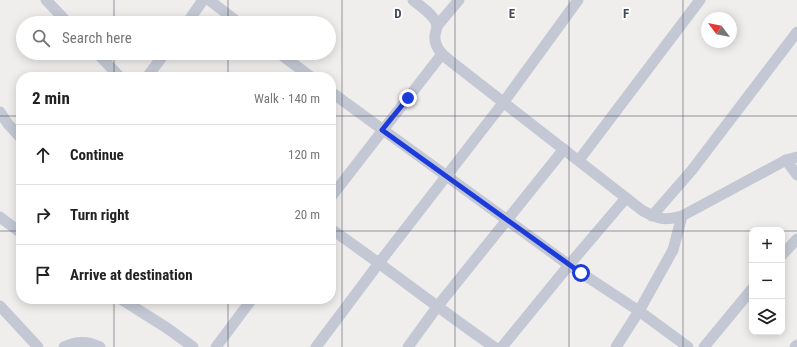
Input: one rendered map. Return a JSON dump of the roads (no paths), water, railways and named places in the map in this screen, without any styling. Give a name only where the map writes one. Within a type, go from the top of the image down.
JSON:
[{"type":"street","points":[[46,0],[61,16]]},
{"type":"street","points":[[191,16],[203,0]]},
{"type":"street","points":[[209,0],[230,16]]},
{"type":"street","points":[[413,0],[433,18],[437,26]]},
{"type":"street","points":[[459,0],[437,26],[435,36],[436,46],[442,54],[626,198],[656,218],[669,220],[682,216],[786,160],[797,157]]},
{"type":"street","points":[[316,347],[446,176],[504,103],[578,0]]},
{"type":"street","points":[[579,160],[700,0]]},
{"type":"street","points":[[652,216],[692,170],[797,32]]},
{"type":"street","points":[[336,190],[442,54]]},
{"type":"street","points":[[104,60],[115,72]]},
{"type":"street","points":[[151,72],[160,60]]},
{"type":"street","points":[[288,60],[304,72]]},
{"type":"street","points":[[336,96],[569,265],[639,311],[688,347]]},
{"type":"street","points":[[0,112],[16,133]]},
{"type":"street","points":[[408,347],[437,307],[564,149]]},
{"type":"street","points":[[786,160],[797,175]]},
{"type":"street","points":[[502,347],[626,198]]},
{"type":"street","points":[[616,347],[639,311],[673,250],[682,216]]},
{"type":"street","points":[[0,217],[16,228]]},
{"type":"street","points":[[336,233],[494,347]]},
{"type":"street","points":[[785,252],[797,239]]},
{"type":"street","points":[[704,347],[749,293]]},
{"type":"street","points":[[132,304],[193,347]]},
{"type":"street","points":[[216,347],[248,304]]},
{"type":"street","points":[[0,306],[38,347]]},
{"type":"street","points":[[64,347],[83,342],[100,347]]}]
